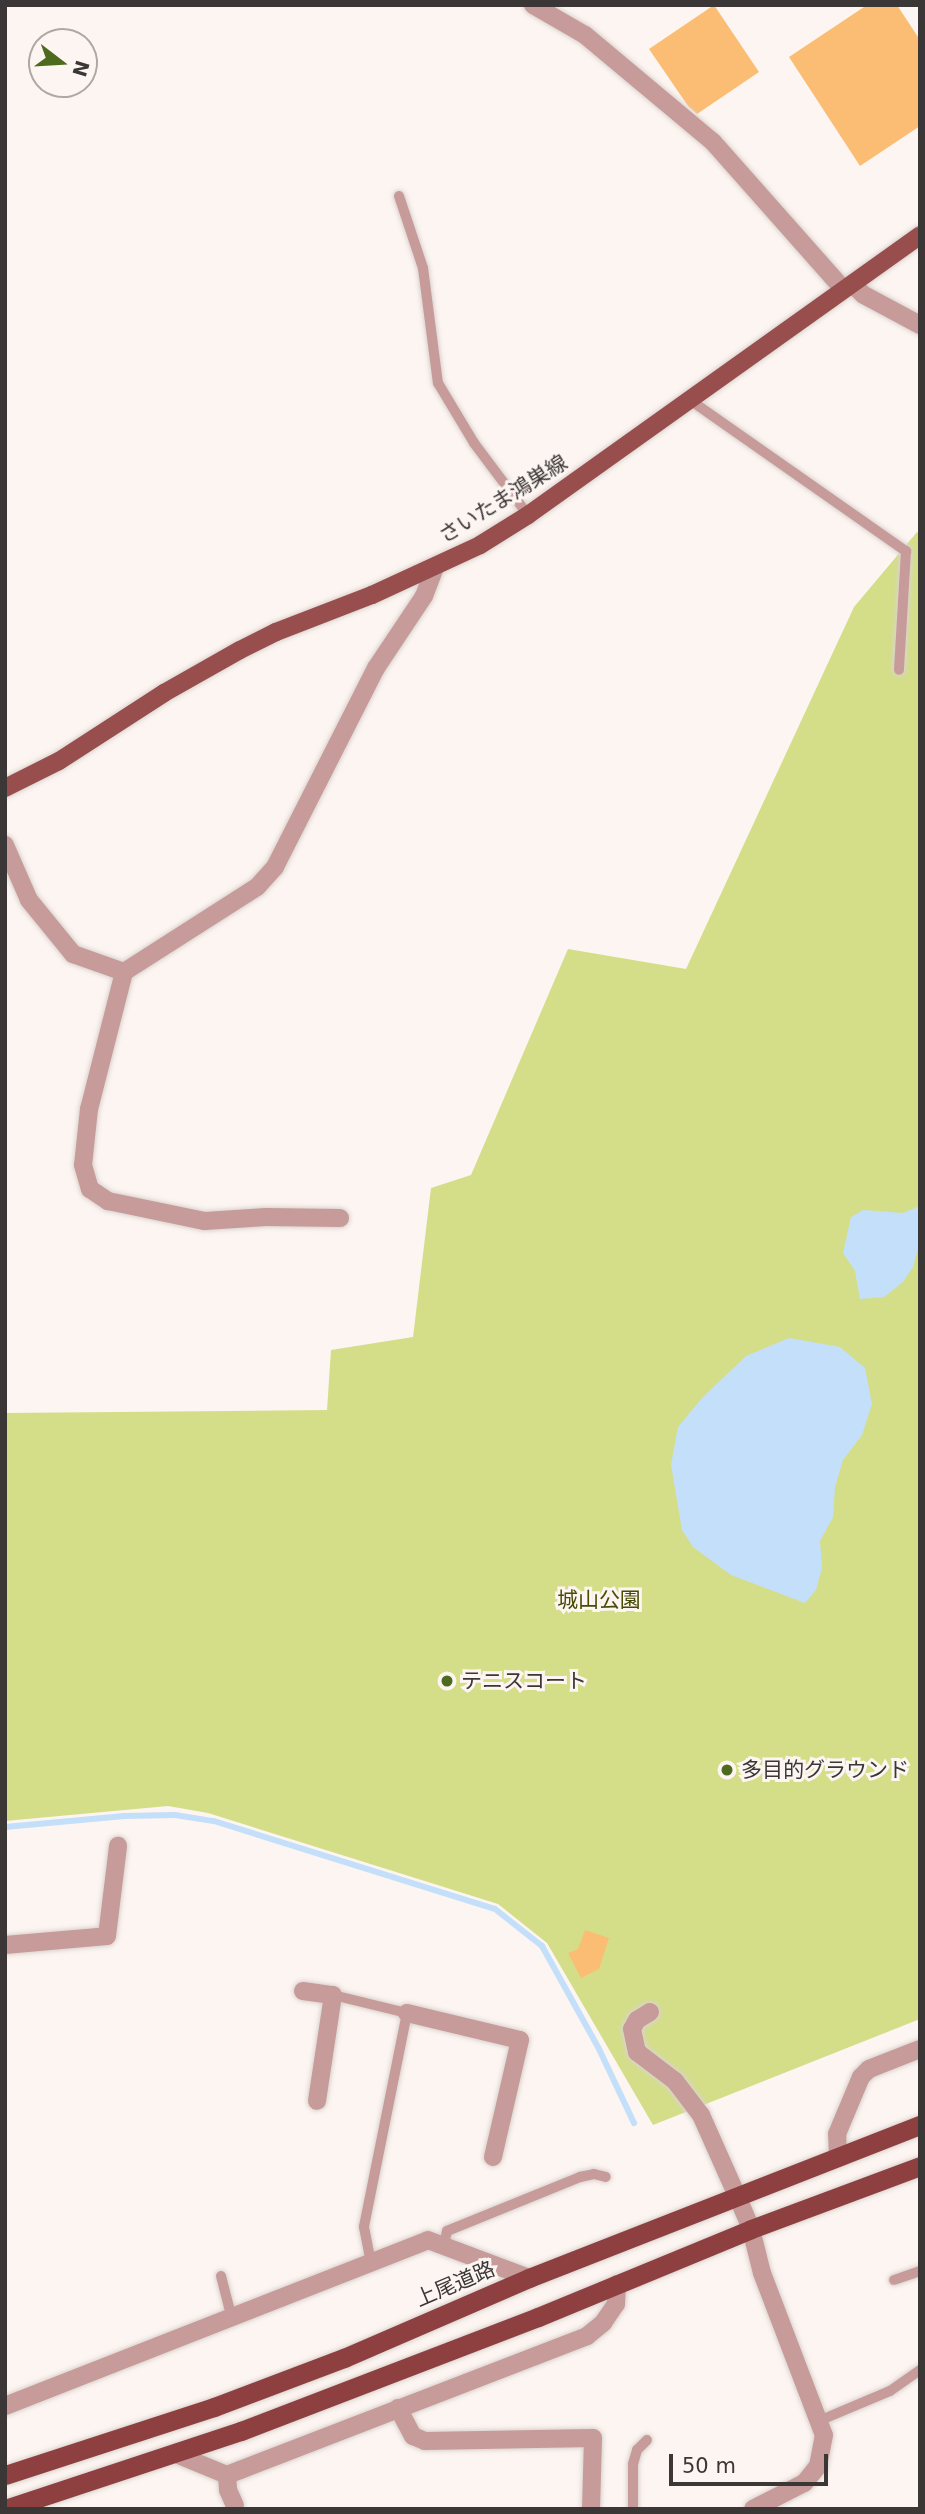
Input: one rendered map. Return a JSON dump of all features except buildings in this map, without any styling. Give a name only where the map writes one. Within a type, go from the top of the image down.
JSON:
[{"type":"highway","name":"上尾道路","points":[[5,2475],[214,2407],[344,2358],[529,2277],[920,2125]]},
{"type":"highway","points":[[5,2509],[176,2454],[617,2284],[751,2229],[920,2166]]},
{"type":"main road","name":"さいたま鴻巣線","points":[[5,788],[59,761],[164,693],[240,650],[435,568],[480,545],[528,515],[920,236]]},
{"type":"street","points":[[533,5],[584,35],[713,142],[847,286],[920,325]]},
{"type":"street","points":[[340,1218],[266,1217],[205,1221],[108,1201],[90,1189],[83,1165],[89,1109],[124,972],[257,887],[275,867],[376,668],[424,596],[435,568]]},
{"type":"street","points":[[5,845],[29,900],[73,954],[124,972]]},
{"type":"street","points":[[5,1945],[107,1936],[118,1846]]},
{"type":"street","points":[[303,1991],[333,1995],[317,2101]]},
{"type":"street","points":[[650,2012],[636,2020],[632,2029],[637,2052],[676,2081],[701,2115],[751,2229],[762,2273],[821,2420],[824,2446],[811,2475],[793,2490],[753,2509]]},
{"type":"street","points":[[407,2013],[520,2040],[493,2157]]},
{"type":"street","points":[[838,2158],[837,2134],[861,2077],[869,2069],[920,2049]]},
{"type":"street","points":[[5,2406],[428,2239],[529,2277]]},
{"type":"street","points":[[176,2454],[227,2475],[587,2336],[603,2323],[616,2304],[617,2284]]},
{"type":"street","points":[[398,2408],[413,2436],[425,2441],[593,2438],[591,2509]]},
{"type":"street","points":[[227,2475],[228,2490],[235,2506]]},
{"type":"lane","points":[[399,196],[423,268],[438,383],[474,443],[528,515]]},
{"type":"lane","points":[[690,400],[906,551],[899,670]]},
{"type":"lane","points":[[333,1995],[407,2013],[364,2227],[372,2263]]},
{"type":"lane","points":[[444,2245],[447,2231],[580,2177],[594,2174],[606,2177]]},
{"type":"lane","points":[[894,2280],[920,2271]]},
{"type":"lane","points":[[221,2276],[232,2315]]},
{"type":"lane","points":[[821,2420],[900,2386],[920,2370]]},
{"type":"lane","points":[[634,2509],[633,2464],[638,2450],[647,2440]]},
{"type":"green space","name":"城山公園","points":[[917,532],[920,534],[920,2019],[653,2125],[547,1943],[498,1904],[208,1813],[168,1806],[5,1821],[5,1413],[327,1410],[331,1350],[413,1337],[431,1188],[471,1175],[568,949],[686,969],[854,607]]},
{"type":"water","points":[[920,1206],[920,1240],[913,1267],[903,1282],[884,1297],[860,1299],[855,1271],[843,1253],[851,1217],[863,1210],[903,1213]]},
{"type":"water","points":[[789,1338],[840,1347],[865,1368],[872,1404],[862,1435],[843,1460],[835,1487],[833,1517],[820,1541],[822,1568],[816,1590],[805,1603],[731,1575],[693,1547],[682,1530],[671,1465],[678,1427],[702,1398],[746,1356]]},
{"type":"waterway","points":[[5,1827],[124,1816],[175,1815],[214,1821],[495,1909],[542,1946],[599,2049],[634,2123]]},
{"type":"place","name":"テニスコート","points":[[447,1681]]},
{"type":"place","name":"多目的グラウンド","points":[[727,1770]]}]
